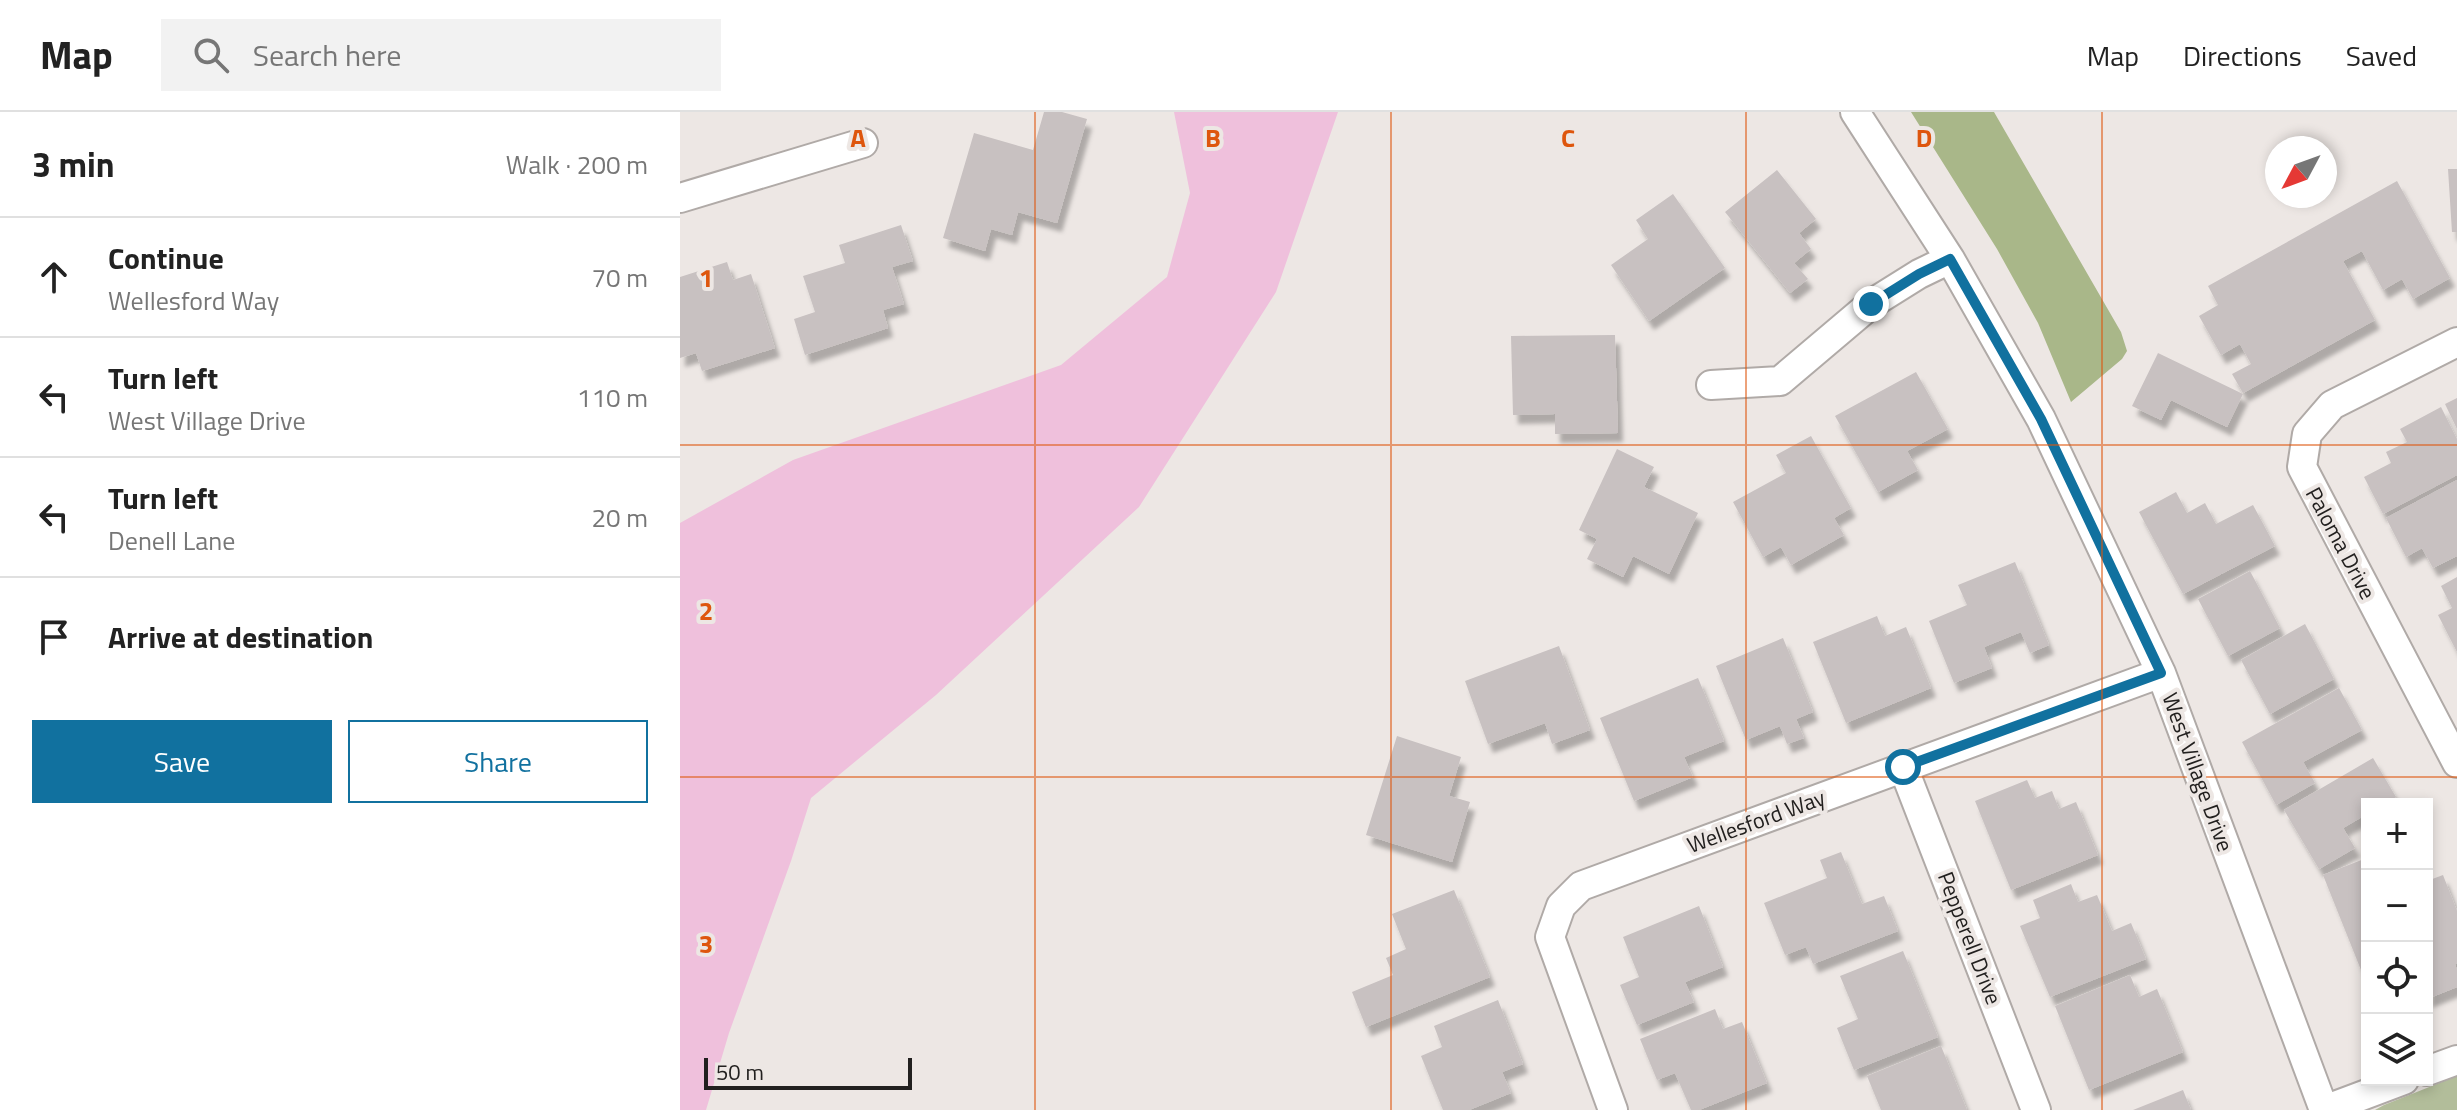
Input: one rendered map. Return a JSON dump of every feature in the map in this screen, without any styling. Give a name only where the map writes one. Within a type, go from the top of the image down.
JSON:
[{"type":"street","name":"West Village Drive","points":[[1855,112],[1950,259],[2041,419],[2161,673],[2324,1110]]},
{"type":"street","points":[[680,198],[863,143]]},
{"type":"street","points":[[1711,385],[1780,381],[1871,304],[1950,259]]},
{"type":"street","name":"Paloma Drive","points":[[2457,342],[2332,405],[2307,434],[2302,467],[2457,763]]},
{"type":"street","name":"Wellesford Way","points":[[1613,1110],[1550,937],[1561,906],[1581,886],[2161,673]]},
{"type":"street","name":"Pepperell Drive","points":[[1903,767],[2036,1110]]},
{"type":"street","points":[[2433,1069],[2457,1060]]},
{"type":"street","points":[[2324,1110],[2388,1086]]},
{"type":"green space","points":[[1911,112],[1994,112],[2121,332],[2127,351],[2122,359],[2071,402],[2038,323],[1997,249]]},
{"type":"green space","points":[[2457,1076],[2457,1110],[2375,1110],[2384,1105]]},
{"type":"shaded area","points":[[1174,112],[1338,112],[1276,292],[1139,507],[936,695],[811,798],[729,1033],[706,1110],[680,1110],[680,523],[793,460],[1061,365],[1167,277],[1190,193]]},
{"type":"building","points":[[1044,112],[1062,112],[1087,119],[1057,223],[1018,212],[1012,235],[991,229],[985,251],[943,238],[974,133],[1033,150]]},
{"type":"building","points":[[2448,169],[2457,169],[2457,232],[2452,232]]},
{"type":"building","points":[[1777,170],[1816,219],[1799,233],[1811,249],[1794,263],[1808,279],[1790,293],[1725,212]]},
{"type":"building","points":[[2397,181],[2450,278],[2413,299],[2402,279],[2383,290],[2362,251],[2343,261],[2375,320],[2243,393],[2232,374],[2251,364],[2240,344],[2221,355],[2199,316],[2218,305],[2208,286]]},
{"type":"building","points":[[1673,194],[1725,268],[1649,321],[1611,265],[1648,239],[1636,220]]},
{"type":"building","points":[[901,225],[913,261],[892,267],[904,304],[883,310],[888,328],[805,355],[794,319],[815,312],[803,276],[845,263],[839,245]]},
{"type":"building","points":[[727,262],[733,280],[751,274],[775,348],[702,371],[696,353],[680,358],[680,277]]},
{"type":"building","points":[[1615,335],[1618,433],[1555,434],[1555,414],[1513,415],[1511,336]]},
{"type":"building","points":[[2158,353],[2243,394],[2227,427],[2171,400],[2161,420],[2132,406]]},
{"type":"building","points":[[1916,372],[1948,429],[1907,451],[1918,470],[1878,492],[1835,416]]},
{"type":"building","points":[[2457,398],[2457,429],[2445,404]]},
{"type":"building","points":[[2441,407],[2457,439],[2457,475],[2383,514],[2364,477],[2391,463],[2386,452],[2407,442],[2400,429]]},
{"type":"building","points":[[1811,436],[1851,508],[1834,518],[1844,535],[1791,565],[1781,547],[1763,557],[1733,502],[1786,473],[1776,455]]},
{"type":"building","points":[[1617,449],[1654,467],[1644,487],[1698,513],[1669,574],[1633,556],[1623,577],[1587,559],[1597,539],[1579,530]]},
{"type":"building","points":[[2457,480],[2457,556],[2433,568],[2422,548],[2406,557],[2386,518]]},
{"type":"building","points":[[2176,492],[2187,513],[2205,503],[2216,524],[2253,505],[2275,546],[2183,594],[2139,512]]},
{"type":"building","points":[[2015,562],[2049,645],[2030,653],[2021,632],[1984,647],[1992,668],[1954,683],[1929,621],[1967,605],[1958,585]]},
{"type":"building","points":[[2250,571],[2280,628],[2228,656],[2198,599]]},
{"type":"building","points":[[2457,577],[2457,652],[2438,615],[2452,608],[2441,586]]},
{"type":"building","points":[[1877,616],[1885,636],[1906,627],[1931,688],[1846,723],[1813,642]]},
{"type":"building","points":[[2305,624],[2334,679],[2270,714],[2241,660]]},
{"type":"building","points":[[1783,638],[1813,712],[1796,719],[1804,738],[1787,744],[1780,726],[1746,740],[1716,666]]},
{"type":"building","points":[[1559,646],[1590,730],[1552,744],[1545,723],[1488,744],[1465,681]]},
{"type":"building","points":[[1698,678],[1724,741],[1684,757],[1693,777],[1634,801],[1600,718]]},
{"type":"building","points":[[2339,688],[2362,730],[2303,762],[2315,783],[2276,805],[2242,742]]},
{"type":"building","points":[[1397,736],[1461,757],[1449,796],[1470,802],[1452,862],[1366,835]]},
{"type":"building","points":[[2373,758],[2396,797],[2361,798],[2361,818],[2343,828],[2355,848],[2319,869],[2284,810]]},
{"type":"building","points":[[2027,780],[2035,798],[2052,791],[2059,809],[2076,802],[2098,855],[2011,890],[1975,801]]},
{"type":"building","points":[[1841,852],[1862,904],[1884,896],[1898,931],[1813,964],[1806,947],[1785,955],[1764,903],[1827,878],[1820,860]]},
{"type":"building","points":[[2361,860],[2361,970],[2323,875]]},
{"type":"building","points":[[2443,875],[2457,911],[2457,987],[2433,997],[2433,942],[2433,879]]},
{"type":"building","points":[[2071,884],[2078,902],[2097,895],[2112,931],[2131,923],[2146,959],[2050,997],[2020,926],[2040,918],[2033,900]]},
{"type":"building","points":[[1454,890],[1490,977],[1366,1027],[1352,992],[1393,975],[1386,958],[1406,949],[1392,914]]},
{"type":"building","points":[[1699,906],[1723,967],[1685,982],[1694,1002],[1637,1025],[1620,985],[1639,977],[1623,937]]},
{"type":"building","points":[[1903,951],[1938,1037],[1854,1070],[1837,1028],[1858,1019],[1840,976]]},
{"type":"building","points":[[2130,975],[2139,997],[2157,989],[2183,1052],[2089,1090],[2055,1006]]},
{"type":"building","points":[[1498,1000],[1523,1064],[1502,1072],[1511,1093],[1469,1110],[1443,1110],[1421,1056],[1442,1047],[1434,1026]]},
{"type":"building","points":[[1715,1009],[1723,1029],[1742,1022],[1767,1083],[1699,1110],[1691,1110],[1675,1073],[1657,1080],[1640,1039]]},
{"type":"building","points":[[1941,1046],[1967,1110],[1881,1110],[1867,1076]]},
{"type":"building","points":[[2183,1090],[2191,1110],[2133,1110]]},
{"type":"route","points":[[1871,304],[1950,259],[2041,419],[2161,673],[1903,767]]}]
